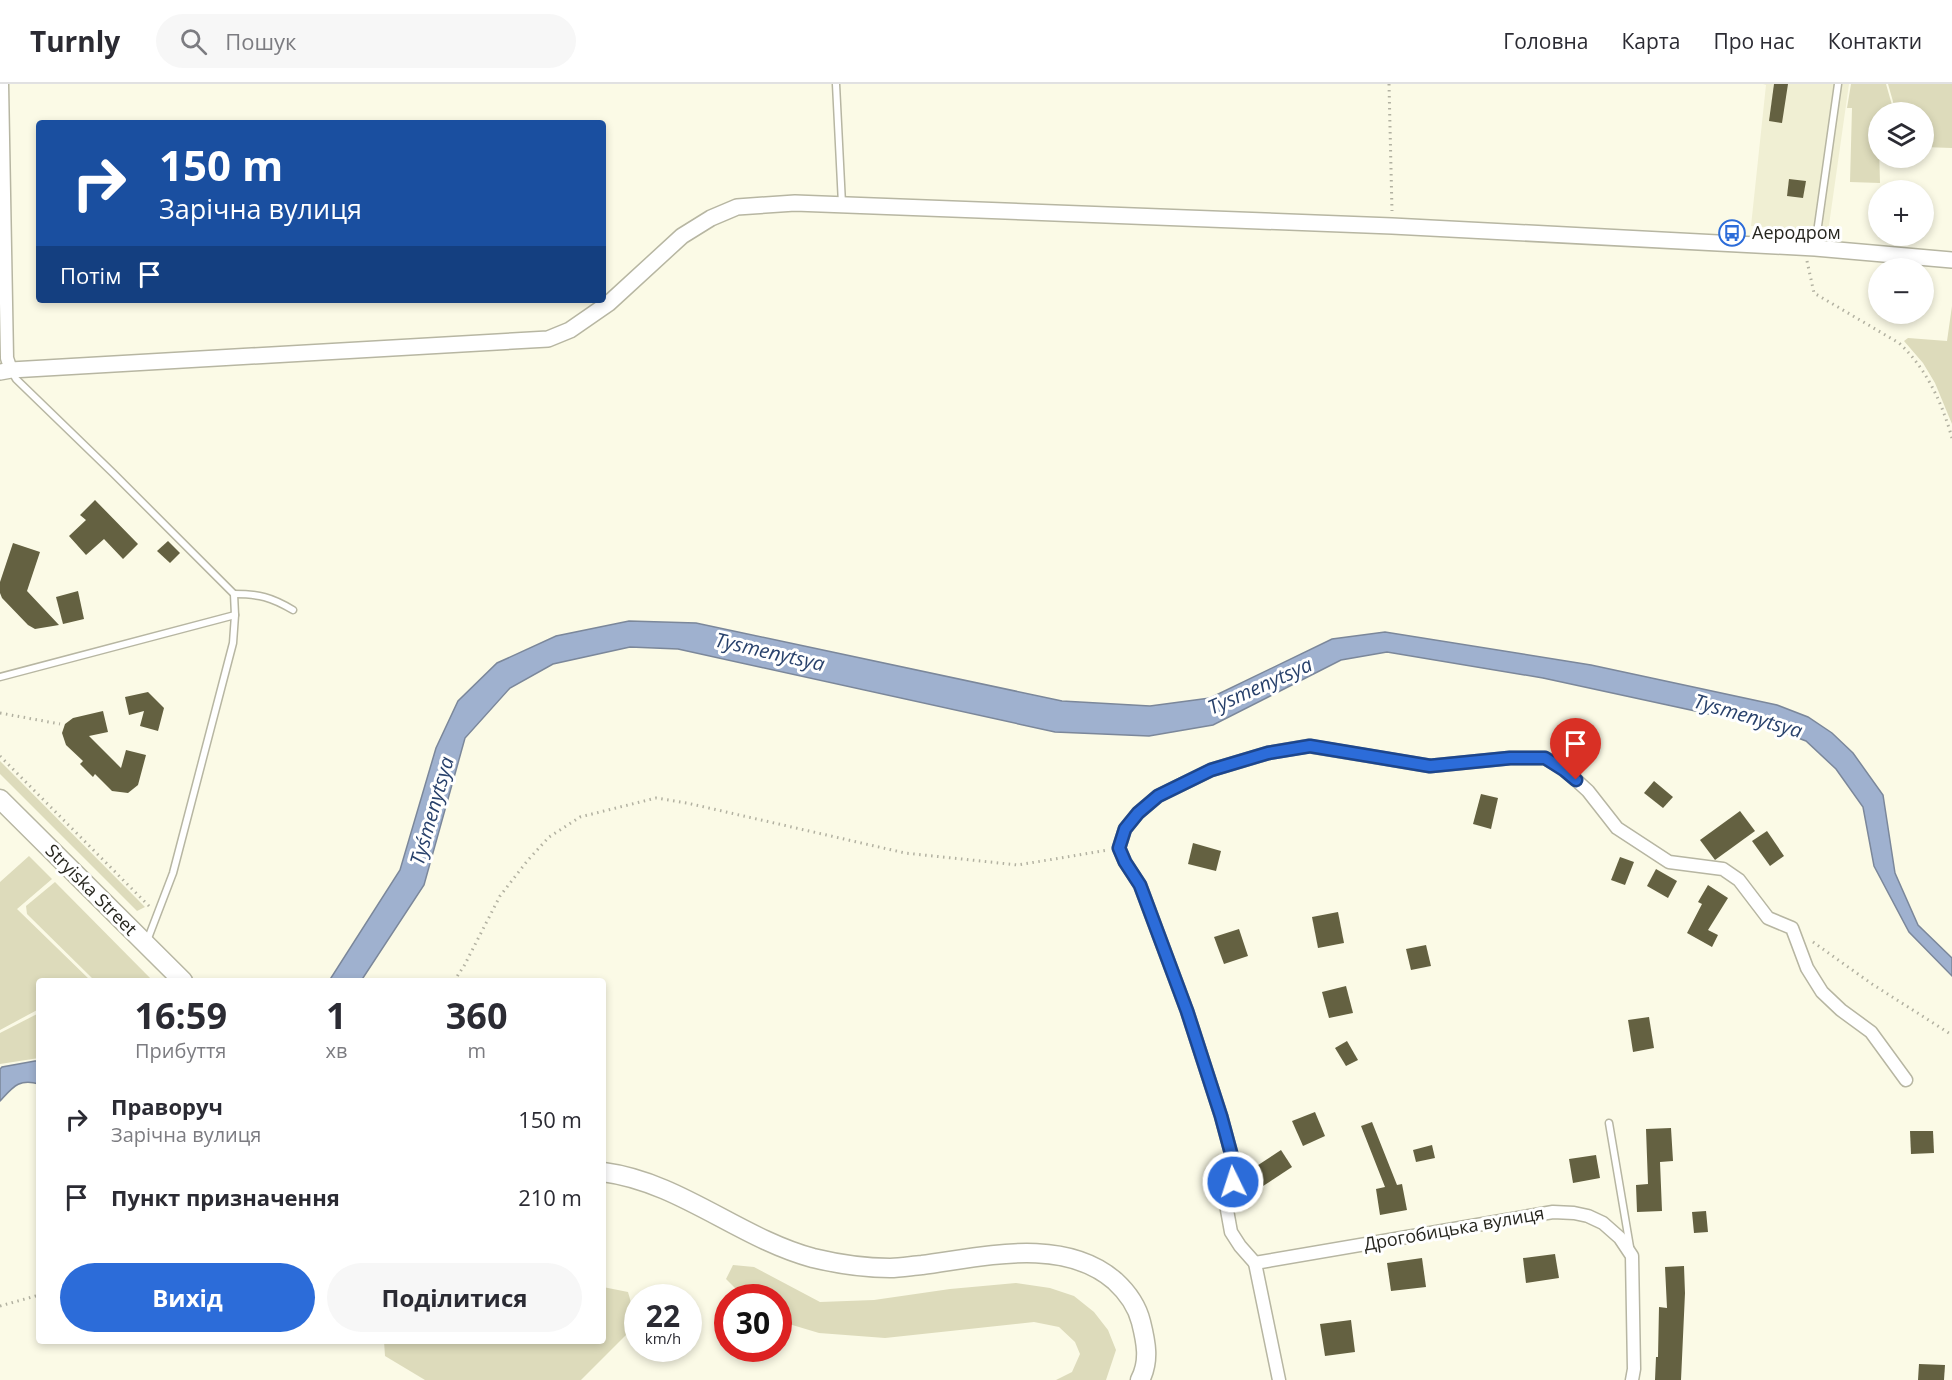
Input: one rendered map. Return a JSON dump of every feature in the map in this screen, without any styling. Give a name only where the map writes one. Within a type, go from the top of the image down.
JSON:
[{"type":"main road","name":"Stryiska Street","points":[[0,799],[180,978]]},
{"type":"main road","points":[[606,1172],[624,1175],[667,1190],[766,1240],[812,1257],[842,1264],[891,1268],[1026,1252],[1059,1255],[1083,1262],[1103,1271],[1124,1290],[1139,1312],[1147,1348],[1140,1380]]},
{"type":"street","points":[[2,84],[6,371],[229,356],[548,339],[570,330],[609,303],[682,236],[711,218],[737,207],[795,203],[1392,226],[1810,248],[1952,260]]},
{"type":"street","points":[[1279,1380],[1256,1263],[1231,1232],[1227,1209],[1233,1182],[1231,1153],[1221,1116],[1187,1011],[1140,885],[1119,848],[1125,829],[1138,813],[1158,796],[1211,770],[1268,753],[1310,746],[1430,766],[1510,758],[1545,758],[1564,770],[1588,791],[1617,828],[1669,862],[1723,869],[1739,880],[1768,918],[1792,928],[1807,968],[1822,992],[1841,1010],[1871,1032],[1906,1080]]},
{"type":"street","name":"Дрогобицька вулиця","points":[[1256,1263],[1553,1212],[1588,1216],[1603,1223],[1620,1238],[1632,1256]]},
{"type":"street","points":[[1632,1256],[1634,1369],[1632,1380]]},
{"type":"lane","points":[[836,84],[842,205]]},
{"type":"lane","points":[[1810,248],[1838,84]]},
{"type":"lane","points":[[6,371],[113,473],[234,594],[233,643],[173,873],[146,944]]},
{"type":"lane","points":[[234,594],[255,594],[273,599],[293,610]]},
{"type":"lane","points":[[0,677],[235,615]]},
{"type":"lane","points":[[1609,1123],[1632,1256]]},
{"type":"path","points":[[1389,84],[1392,226]]},
{"type":"path","points":[[1810,248],[1814,293],[1892,339],[1910,353],[1934,389],[1952,438]]},
{"type":"path","points":[[0,713],[60,724]]},
{"type":"path","points":[[0,756],[157,915]]},
{"type":"path","points":[[456,978],[465,966],[500,896],[549,837],[580,817],[656,798],[687,803],[905,853],[1018,865],[1119,848]]},
{"type":"path","points":[[1792,928],[1872,984],[1952,1035]]},
{"type":"path","points":[[0,1306],[36,1296]]},
{"type":"shaded area","points":[[1763,84],[1849,84],[1828,232],[1751,226],[1766,85]]},
{"type":"shaded area","points":[[1851,84],[1886,84],[1891,102],[1868,102],[1868,168],[1880,168],[1880,180],[1850,182],[1852,108],[1847,108]]},
{"type":"shaded area","points":[[1888,84],[1952,84],[1952,148],[1934,147],[1934,102],[1893,102]]},
{"type":"shaded area","points":[[1952,306],[1952,424],[1935,383],[1923,363],[1904,341],[1908,338],[1947,341]]},
{"type":"shaded area","points":[[0,761],[145,907],[137,911],[0,774]]},
{"type":"shaded area","points":[[29,856],[52,879],[17,909],[88,978],[36,978],[36,1011],[0,1030],[0,882]]},
{"type":"shaded area","points":[[55,882],[150,978],[92,978],[27,914],[26,906]]},
{"type":"shaded area","points":[[36,1015],[36,1058],[0,1064],[0,1033]]},
{"type":"shaded area","points":[[733,1265],[754,1267],[786,1284],[731,1284],[726,1279]]},
{"type":"shaded area","points":[[1016,1283],[1050,1288],[1074,1296],[1094,1312],[1108,1330],[1116,1350],[1106,1380],[1056,1380],[1072,1372],[1080,1354],[1075,1342],[1059,1327],[1034,1322],[885,1338],[819,1333],[792,1325],[792,1287],[820,1302],[874,1300],[950,1289]]},
{"type":"shaded area","points":[[606,1288],[624,1291],[624,1337],[581,1380],[425,1380],[385,1356],[384,1344],[606,1344]]},
{"type":"water","points":[[629,621],[696,623],[1062,701],[1150,706],[1210,698],[1332,639],[1385,632],[1591,665],[1777,705],[1808,717],[1832,733],[1853,753],[1883,795],[1895,873],[1918,925],[1952,958],[1952,976],[1909,932],[1874,866],[1863,807],[1836,769],[1806,741],[1769,727],[1543,678],[1387,652],[1341,660],[1213,725],[1149,736],[1055,732],[678,649],[630,647],[553,664],[510,688],[465,738],[424,885],[363,978],[331,978],[400,870],[436,748],[458,701],[497,663],[556,636]]},
{"type":"water","points":[[36,1061],[36,1083],[21,1083],[0,1101],[0,1069]]},
{"type":"building","points":[[1774,84],[1788,84],[1782,123],[1769,121]]},
{"type":"building","points":[[1789,179],[1806,181],[1803,198],[1787,196]]},
{"type":"building","points":[[95,500],[138,544],[123,559],[104,539],[86,555],[69,536],[86,520],[80,515]]},
{"type":"building","points":[[168,541],[180,553],[170,563],[157,551]]},
{"type":"building","points":[[13,543],[40,552],[27,591],[59,625],[35,629],[28,625],[2,598],[0,582]]},
{"type":"building","points":[[78,591],[84,619],[63,624],[56,597]]},
{"type":"building","points":[[148,692],[164,708],[158,731],[140,726],[144,711],[129,715],[125,697]]},
{"type":"building","points":[[103,711],[108,732],[89,736],[121,768],[126,750],[146,755],[138,785],[128,793],[112,791],[95,774],[93,777],[80,764],[83,761],[66,745],[62,733],[65,724],[73,718]]},
{"type":"building","points":[[1654,781],[1673,797],[1663,808],[1644,793]]},
{"type":"building","points":[[1481,794],[1498,798],[1491,829],[1473,824]]},
{"type":"building","points":[[1740,811],[1755,831],[1715,860],[1700,840]]},
{"type":"building","points":[[1767,831],[1784,856],[1770,866],[1752,841]]},
{"type":"building","points":[[1193,843],[1221,851],[1216,871],[1188,864]]},
{"type":"building","points":[[1620,857],[1634,862],[1625,885],[1611,880]]},
{"type":"building","points":[[1656,869],[1677,881],[1668,898],[1647,886]]},
{"type":"building","points":[[1708,885],[1728,898],[1708,930],[1718,935],[1712,947],[1687,933],[1702,904],[1698,902]]},
{"type":"building","points":[[1338,912],[1344,943],[1318,948],[1312,917]]},
{"type":"building","points":[[1239,929],[1248,956],[1224,964],[1214,937]]},
{"type":"building","points":[[1426,945],[1431,966],[1411,970],[1406,949]]},
{"type":"building","points":[[1346,986],[1353,1013],[1329,1018],[1322,992]]},
{"type":"building","points":[[1649,1017],[1654,1048],[1633,1052],[1628,1020]]},
{"type":"building","points":[[1347,1041],[1358,1060],[1346,1066],[1335,1048]]},
{"type":"building","points":[[1315,1112],[1325,1136],[1303,1146],[1292,1121]]},
{"type":"building","points":[[1372,1122],[1397,1185],[1402,1184],[1407,1210],[1380,1215],[1376,1189],[1385,1187],[1361,1126]]},
{"type":"building","points":[[1671,1128],[1673,1161],[1660,1162],[1662,1211],[1637,1212],[1636,1185],[1648,1184],[1646,1129]]},
{"type":"building","points":[[1910,1131],[1933,1131],[1934,1153],[1911,1154]]},
{"type":"building","points":[[1432,1145],[1435,1158],[1416,1162],[1413,1150]]},
{"type":"building","points":[[1281,1150],[1292,1167],[1260,1188],[1249,1171]]},
{"type":"building","points":[[1596,1155],[1600,1178],[1573,1183],[1569,1159]]},
{"type":"building","points":[[1706,1211],[1708,1232],[1694,1233],[1692,1212]]},
{"type":"building","points":[[1555,1254],[1559,1278],[1526,1283],[1523,1258]]},
{"type":"building","points":[[1422,1258],[1426,1287],[1391,1291],[1387,1263]]},
{"type":"building","points":[[1684,1266],[1681,1380],[1655,1380],[1659,1307],[1667,1308],[1665,1267]]},
{"type":"building","points":[[1351,1320],[1355,1352],[1325,1356],[1320,1324]]},
{"type":"building","points":[[1919,1364],[1945,1365],[1944,1380],[1918,1380]]},
{"type":"place","name":"Аеродром","points":[[1732,233]]},
{"type":"route","points":[[1233,1182],[1231,1153],[1187,1011],[1140,885],[1119,848],[1125,829],[1138,813],[1158,796],[1211,770],[1268,753],[1310,746],[1430,766],[1510,758],[1545,758],[1576,780]]},
{"type":"water label","name":"Tysmenytsya","points":[[770,652]]},
{"type":"water label","name":"Tysmenytsya","points":[[1260,686]]},
{"type":"water label","name":"Tysmenytsya","points":[[1748,716]]},
{"type":"water label","name":"Tyśmenytsya","points":[[432,811]]}]
